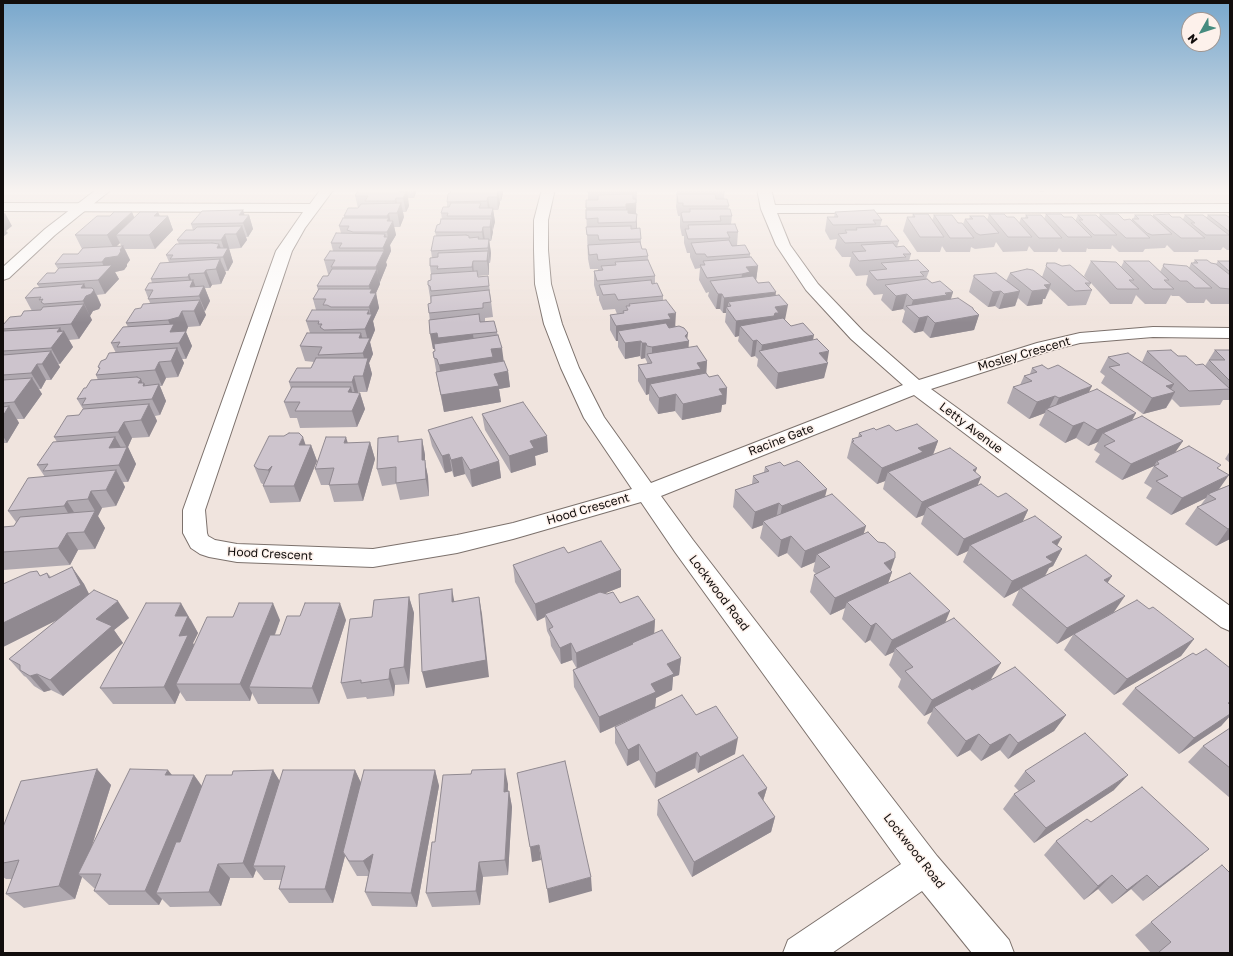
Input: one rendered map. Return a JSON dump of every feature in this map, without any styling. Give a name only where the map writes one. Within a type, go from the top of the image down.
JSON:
[{"type":"street","points":[[3,275],[48,234]]},
{"type":"street","name":"Hood Crescent","points":[[295,234],[289,242],[278,268],[194,510],[193,520],[195,533],[199,542],[209,548],[237,553],[373,558],[449,546],[513,531],[646,493]]},
{"type":"street","name":"Lockwood Road","points":[[541,234],[543,284],[553,324],[570,368],[594,418],[684,546],[925,868],[996,953]]},
{"type":"street","name":"Letty Avenue","points":[[778,234],[783,245],[812,287],[857,335],[916,387],[1230,620]]},
{"type":"street","name":"Mosley Crescent","points":[[916,387],[1043,347],[1080,338],[1153,332],[1230,333]]},
{"type":"street","name":"Racine Gate","points":[[646,493],[916,387]]},
{"type":"street","points":[[801,953],[925,868]]},
{"type":"building","points":[[77,234],[109,234],[107,235],[75,235]]},
{"type":"building","points":[[117,234],[150,234],[149,235],[116,235]]},
{"type":"building","points":[[183,234],[236,234],[225,234],[221,240],[177,240]]},
{"type":"building","points":[[336,234],[385,234],[384,237],[388,237],[383,248],[339,248],[342,243],[331,243]]},
{"type":"building","points":[[587,234],[641,234],[641,239],[599,240],[598,235],[587,235]]},
{"type":"building","points":[[686,234],[728,234],[730,238],[688,239]]},
{"type":"building","points":[[838,234],[893,234],[899,241],[845,243]]},
{"type":"building","points":[[918,234],[942,234],[944,237],[920,237]]},
{"type":"building","points":[[947,234],[970,234],[974,238],[950,238]]},
{"type":"building","points":[[977,234],[993,234],[980,235]]},
{"type":"building","points":[[1005,234],[1029,234],[1032,237],[1008,237]]},
{"type":"building","points":[[1035,234],[1058,234],[1062,238],[1039,238]]},
{"type":"building","points":[[1065,234],[1089,234],[1092,237],[1068,237]]},
{"type":"building","points":[[1093,234],[1116,234],[1117,235],[1094,235]]},
{"type":"building","points":[[1121,234],[1145,234],[1150,238],[1126,238]]},
{"type":"building","points":[[1149,234],[1172,234],[1152,235]]},
{"type":"building","points":[[1176,234],[1200,234],[1205,238],[1181,238]]},
{"type":"building","points":[[1204,234],[1227,234],[1229,235],[1206,235]]},
{"type":"building","points":[[434,236],[469,236],[469,238],[479,237],[478,239],[489,239],[488,248],[431,251]]},
{"type":"building","points":[[729,240],[732,246],[745,245],[750,254],[707,257],[705,254],[696,254],[691,243]]},
{"type":"building","points":[[640,242],[642,249],[646,249],[648,256],[598,260],[597,254],[589,255],[588,245]]},
{"type":"building","points":[[893,243],[896,247],[904,246],[911,254],[903,254],[906,257],[859,261],[852,252],[866,251],[861,245]]},
{"type":"building","points":[[176,244],[219,244],[217,248],[228,248],[223,257],[170,259],[173,255],[166,255]]},
{"type":"building","points":[[123,246],[118,256],[105,258],[102,262],[55,264],[63,254],[78,254],[83,248]]},
{"type":"building","points":[[330,251],[384,251],[376,267],[331,267],[335,260],[324,260]]},
{"type":"building","points":[[488,251],[487,261],[473,261],[472,267],[437,269],[438,266],[430,266],[430,258],[438,257],[438,253]]},
{"type":"building","points":[[751,257],[758,266],[746,267],[750,272],[742,274],[707,278],[700,265],[705,265],[703,261]]},
{"type":"building","points":[[220,259],[216,269],[206,270],[204,273],[189,274],[188,277],[151,279],[160,263]]},
{"type":"building","points":[[648,260],[655,276],[597,281],[594,271],[603,270],[601,266],[616,265],[615,262]]},
{"type":"building","points":[[918,260],[929,271],[920,272],[924,276],[877,280],[869,271],[887,269],[881,263]]},
{"type":"building","points":[[1195,260],[1207,260],[1216,264],[1230,275],[1230,289],[1220,288],[1191,263],[1198,263]]},
{"type":"building","points":[[1091,261],[1116,262],[1134,280],[1129,280],[1139,289],[1117,289]]},
{"type":"building","points":[[1124,261],[1149,261],[1169,280],[1164,280],[1174,289],[1153,289]]},
{"type":"building","points":[[1218,261],[1230,261],[1230,272]]},
{"type":"building","points":[[1047,263],[1055,263],[1062,266],[1070,265],[1091,283],[1085,283],[1092,290],[1075,291],[1046,266]]},
{"type":"building","points":[[1164,264],[1187,266],[1212,288],[1195,288],[1187,281],[1180,281],[1163,266]]},
{"type":"building","points":[[112,265],[98,280],[37,284],[47,273],[55,273],[59,268]]},
{"type":"building","points":[[332,269],[377,269],[369,286],[317,286],[323,276],[328,276]]},
{"type":"building","points":[[1027,269],[1033,270],[1051,284],[1044,285],[1048,289],[1032,291],[1010,273]]},
{"type":"building","points":[[477,271],[478,277],[488,276],[489,286],[431,291],[430,286],[428,285],[428,281],[431,280],[431,274]]},
{"type":"building","points":[[996,273],[1020,291],[1004,294],[1001,291],[993,292],[974,277],[974,275]]},
{"type":"building","points":[[753,276],[758,283],[769,282],[776,292],[724,298],[722,294],[718,294],[710,281]]},
{"type":"building","points":[[927,279],[932,283],[940,281],[953,292],[945,293],[947,295],[913,300],[907,294],[896,296],[885,285]]},
{"type":"building","points":[[193,280],[190,287],[204,286],[199,296],[148,299],[153,290],[145,290],[149,283]]},
{"type":"building","points":[[651,280],[652,284],[657,283],[663,296],[618,300],[615,294],[603,295],[599,285]]},
{"type":"building","points":[[84,284],[81,288],[92,288],[94,290],[91,294],[86,296],[83,301],[44,304],[41,302],[43,299],[39,300],[41,297],[25,298],[34,288]]},
{"type":"building","points":[[319,289],[372,289],[370,293],[376,293],[369,307],[331,307],[323,305],[326,299],[313,299]]},
{"type":"building","points":[[489,290],[491,302],[483,303],[483,308],[429,313],[428,304],[431,303],[431,296]]},
{"type":"building","points":[[779,295],[788,305],[775,307],[779,313],[775,313],[774,316],[736,321],[726,307],[731,306],[728,302]]},
{"type":"building","points":[[958,298],[973,308],[979,315],[935,323],[928,316],[919,318],[906,306]]},
{"type":"building","points":[[200,300],[194,311],[182,311],[179,317],[168,320],[126,323],[135,309],[141,308],[143,304]]},
{"type":"building","points":[[666,300],[676,313],[668,314],[671,319],[616,326],[610,315],[624,313],[623,311],[628,310],[626,306],[630,306],[629,304]]},
{"type":"building","points":[[84,304],[71,324],[3,329],[3,325],[10,317],[21,316],[24,311],[41,310],[43,307]]},
{"type":"building","points":[[312,310],[369,310],[367,314],[372,314],[365,329],[324,330],[320,327],[322,324],[318,324],[319,321],[306,321]]},
{"type":"building","points":[[479,314],[480,322],[494,321],[497,332],[438,338],[437,333],[430,334],[429,320]]},
{"type":"building","points":[[783,318],[791,326],[803,323],[814,335],[762,345],[757,340],[753,341],[740,326]]},
{"type":"building","points":[[666,323],[669,328],[679,326],[684,328],[688,333],[685,336],[689,341],[652,347],[647,346],[646,343],[642,343],[641,341],[625,343],[618,331]]},
{"type":"building","points":[[174,324],[170,332],[186,331],[179,343],[117,347],[120,342],[111,343],[123,327]]},
{"type":"building","points":[[60,328],[57,332],[64,331],[51,348],[3,351],[3,331]]},
{"type":"building","points":[[307,333],[361,333],[359,338],[370,338],[363,353],[318,355],[322,347],[300,346]]},
{"type":"building","points":[[498,335],[502,348],[491,349],[493,357],[439,365],[437,359],[434,358],[434,344]]},
{"type":"building","points":[[817,339],[829,351],[819,353],[828,363],[778,373],[759,351]]},
{"type":"building","points":[[697,346],[707,361],[697,363],[701,369],[646,379],[638,365],[652,363],[647,354]]},
{"type":"building","points":[[177,348],[171,361],[159,362],[155,370],[96,375],[100,368],[98,367],[101,361],[106,359],[109,353]]},
{"type":"building","points":[[1171,350],[1178,356],[1186,356],[1196,365],[1203,364],[1230,389],[1189,391],[1147,351]]},
{"type":"building","points":[[1215,350],[1230,350],[1230,381],[1209,360],[1225,360]]},
{"type":"building","points":[[51,351],[42,364],[37,364],[31,373],[3,375],[3,355]]},
{"type":"building","points":[[1128,353],[1174,384],[1166,386],[1175,392],[1152,398],[1109,367],[1120,365],[1108,357]]},
{"type":"building","points":[[316,358],[368,358],[363,376],[354,376],[352,382],[289,382],[297,368],[311,368]]},
{"type":"building","points":[[504,361],[508,371],[494,374],[499,386],[441,395],[436,372]]},
{"type":"building","points":[[1042,365],[1048,369],[1058,365],[1092,386],[1059,398],[1055,396],[1037,402],[1013,387],[1032,381],[1024,376],[1037,372],[1032,368]]},
{"type":"building","points":[[706,373],[709,377],[718,375],[727,388],[719,389],[723,395],[683,404],[676,394],[659,398],[650,384]]},
{"type":"building","points":[[137,377],[141,379],[138,383],[144,383],[143,386],[159,384],[152,399],[82,405],[86,398],[77,399],[91,380]]},
{"type":"building","points":[[32,378],[14,402],[3,403],[3,380]]},
{"type":"building","points":[[292,387],[351,387],[348,392],[360,393],[352,411],[295,411],[300,402],[284,402]]},
{"type":"building","points":[[1097,389],[1136,413],[1097,430],[1084,422],[1073,426],[1046,409]]},
{"type":"building","points":[[523,402],[547,436],[530,441],[534,448],[509,456],[482,414]]},
{"type":"building","points":[[149,404],[141,420],[124,422],[118,432],[54,437],[67,416],[79,415],[83,409]]},
{"type":"building","points":[[9,406],[3,416],[3,407]]},
{"type":"building","points":[[1142,416],[1183,441],[1131,464],[1104,446],[1115,441],[1103,433]]},
{"type":"building","points":[[472,417],[499,461],[470,470],[462,457],[451,460],[449,454],[442,456],[428,430]]},
{"type":"building","points":[[917,424],[938,441],[918,448],[923,452],[882,468],[852,442],[854,441],[852,439],[862,436],[859,433],[874,428],[876,430],[889,425],[896,431]]},
{"type":"building","points":[[289,433],[299,433],[303,437],[299,445],[311,445],[294,486],[263,486],[272,466],[268,470],[258,469],[254,466],[269,436],[284,436]]},
{"type":"building","points":[[398,436],[398,442],[422,439],[422,460],[425,460],[426,479],[396,483],[396,467],[377,469],[378,438]]},
{"type":"building","points":[[115,437],[109,448],[127,447],[119,465],[43,471],[48,464],[37,465],[53,442]]},
{"type":"building","points":[[326,437],[346,437],[344,443],[370,442],[358,484],[329,485],[334,468],[315,469]]},
{"type":"building","points":[[1189,446],[1221,465],[1217,468],[1229,475],[1182,498],[1156,481],[1168,476],[1154,466],[1159,464],[1157,461]]},
{"type":"building","points":[[950,448],[977,468],[973,470],[981,477],[922,502],[888,472]]},
{"type":"building","points":[[797,461],[800,462],[827,489],[782,506],[779,503],[755,512],[735,490],[759,482],[753,476],[769,471],[765,467],[780,462],[784,466]]},
{"type":"building","points":[[116,470],[106,490],[91,491],[88,499],[67,501],[64,506],[8,511],[28,478]]},
{"type":"building","points":[[981,484],[998,497],[1006,493],[1028,510],[964,539],[927,507]]},
{"type":"building","points":[[1230,485],[1230,528],[1228,529],[1197,507],[1216,499],[1208,494]]},
{"type":"building","points":[[832,494],[866,526],[805,551],[791,536],[781,540],[763,521]]},
{"type":"building","points":[[95,511],[84,532],[67,533],[58,548],[3,552],[3,527],[14,526],[20,517]]},
{"type":"building","points":[[1035,516],[1062,537],[1052,542],[1062,549],[1046,557],[1053,562],[1012,581],[970,545]]},
{"type":"building","points":[[868,532],[878,542],[885,543],[895,552],[895,558],[884,563],[892,572],[835,598],[814,575],[830,567],[817,554]]},
{"type":"building","points":[[601,541],[621,570],[535,604],[513,565],[564,547],[568,553]]},
{"type":"building","points":[[1086,555],[1112,576],[1104,580],[1125,596],[1067,628],[1021,588]]},
{"type":"building","points":[[72,567],[81,585],[3,623],[3,584],[30,572],[37,571],[40,576],[47,573],[49,578]]},
{"type":"building","points":[[910,573],[950,611],[892,640],[876,623],[871,626],[847,602]]},
{"type":"building","points":[[452,589],[452,602],[479,597],[486,660],[422,672],[419,594]]},
{"type":"building","points":[[94,590],[118,601],[96,619],[112,626],[50,680],[37,674],[30,676],[20,670],[20,665],[9,659]]},
{"type":"building","points":[[600,592],[607,594],[613,592],[620,603],[638,596],[655,620],[576,653],[571,643],[560,648],[549,629],[553,627],[545,614]]},
{"type":"building","points":[[409,597],[404,667],[390,669],[389,679],[361,683],[361,680],[341,683],[350,619],[372,617],[374,600]]},
{"type":"building","points":[[1137,600],[1149,609],[1153,607],[1194,639],[1127,679],[1074,634]]},
{"type":"building","points":[[146,603],[181,603],[175,616],[188,616],[179,636],[188,635],[164,687],[100,688]]},
{"type":"building","points":[[239,603],[273,603],[240,684],[176,684],[207,617],[233,617]]},
{"type":"building","points":[[305,603],[340,603],[312,688],[249,687],[270,635],[280,635],[287,616],[300,616]]},
{"type":"building","points":[[954,618],[1001,663],[932,700],[905,671],[913,667],[895,648]]},
{"type":"building","points":[[662,630],[681,658],[667,664],[674,674],[651,684],[656,692],[599,717],[573,670]]},
{"type":"building","points":[[1206,649],[1230,668],[1230,702],[1228,703],[1230,705],[1230,714],[1194,738],[1135,688],[1193,653],[1196,655]]},
{"type":"building","points":[[1015,667],[1066,715],[1018,743],[1010,734],[990,745],[979,734],[966,741],[934,707],[970,688],[972,690]]},
{"type":"building","points":[[682,695],[696,715],[716,706],[738,738],[700,757],[697,752],[656,773],[639,744],[628,750],[615,727]]},
{"type":"building","points":[[1230,728],[1230,768],[1203,746]]},
{"type":"building","points":[[1085,733],[1128,775],[1046,828],[1014,794],[1035,781],[1025,771]]},
{"type":"building","points":[[743,755],[767,788],[758,793],[775,817],[694,862],[658,800]]},
{"type":"building","points":[[565,761],[591,877],[547,889],[539,845],[530,847],[517,773]]},
{"type":"building","points":[[97,769],[59,886],[6,894],[19,860],[3,863],[3,827],[21,781]]},
{"type":"building","points":[[130,769],[168,770],[165,775],[194,775],[145,891],[94,891],[101,874],[78,874]]},
{"type":"building","points":[[505,769],[504,792],[509,791],[505,860],[479,862],[476,891],[426,893],[432,842],[435,842],[443,775],[471,774],[472,770]]},
{"type":"building","points":[[273,770],[243,863],[218,864],[209,892],[156,893],[176,842],[180,842],[206,775],[232,775],[233,771]]},
{"type":"building","points":[[283,770],[355,770],[325,889],[279,889],[285,866],[253,866]]},
{"type":"building","points":[[364,770],[435,770],[411,893],[365,892],[373,854],[363,861],[349,861],[343,852]]},
{"type":"building","points":[[1142,787],[1209,849],[1159,887],[1147,875],[1127,890],[1112,875],[1098,886],[1056,841],[1087,819],[1091,822]]},
{"type":"building","points":[[1222,865],[1230,873],[1230,953],[1160,953],[1159,952],[1171,942],[1151,922]]}]
